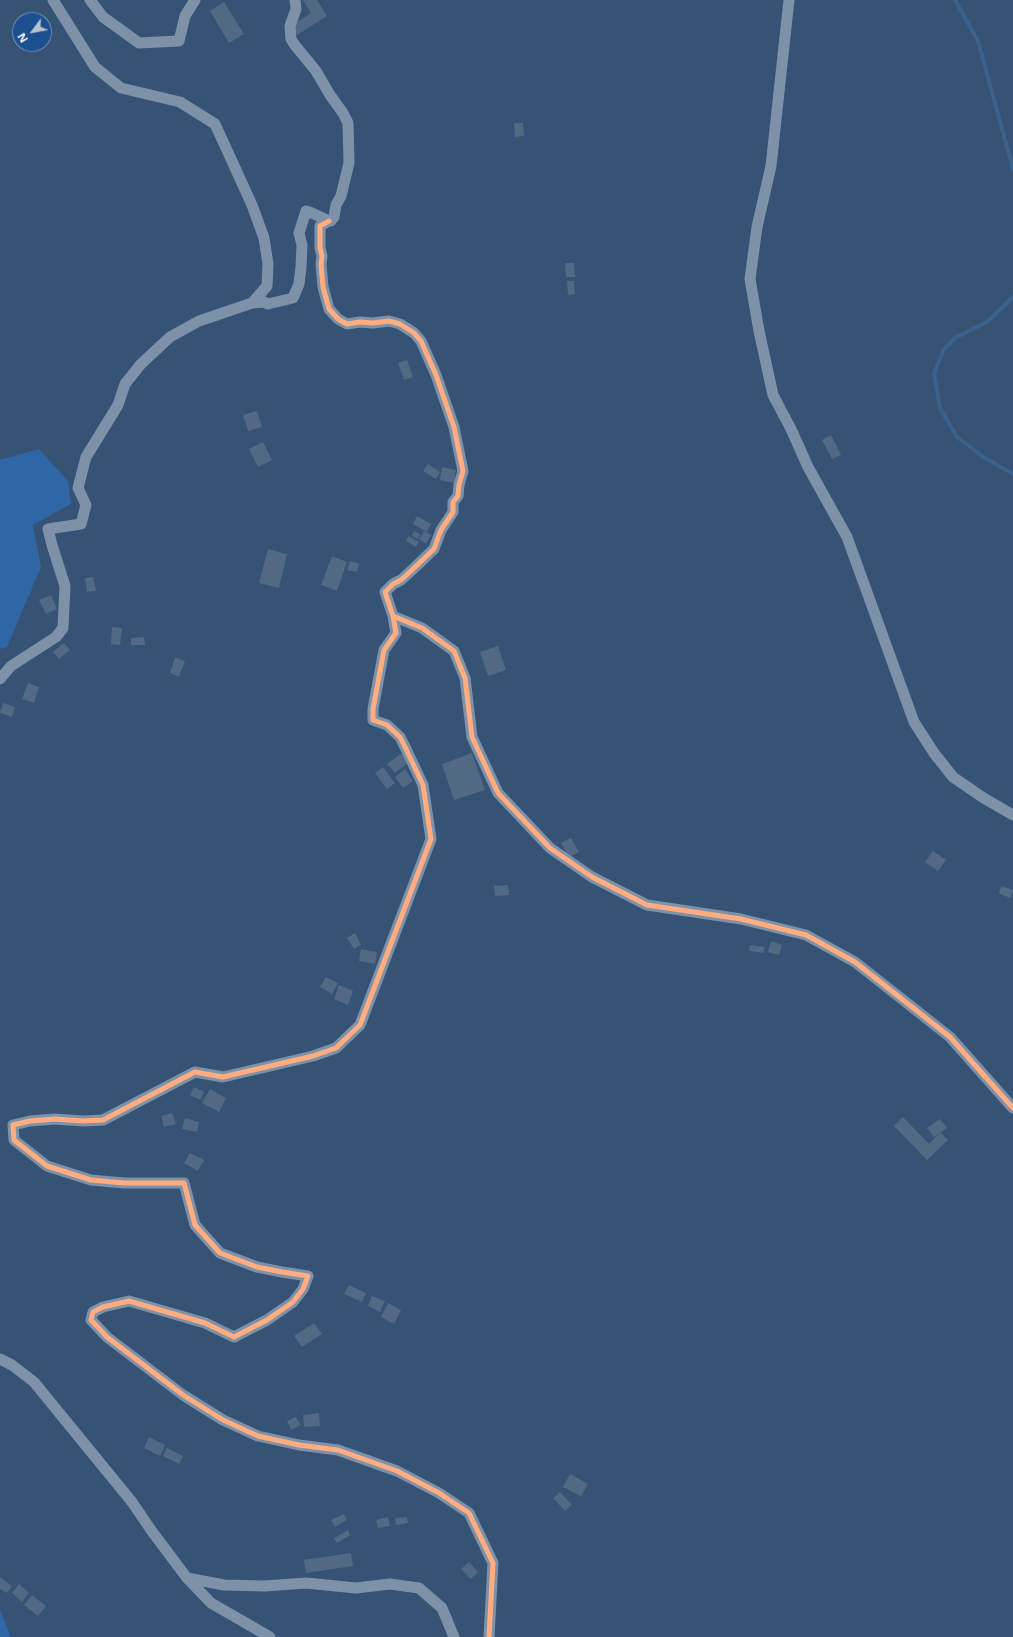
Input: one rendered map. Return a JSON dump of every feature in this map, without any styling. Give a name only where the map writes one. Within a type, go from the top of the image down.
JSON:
[{"type":"street","points":[[53,0],[95,67],[121,88],[180,102],[215,124],[252,205],[264,238],[268,264],[267,286],[252,303]]},
{"type":"street","points":[[90,0],[103,17],[139,43],[179,41],[186,16],[194,0]]},
{"type":"street","points":[[295,0],[296,9],[290,26],[291,39],[316,71],[348,123],[350,163],[334,217],[320,226],[323,287],[329,309],[338,320],[347,324],[389,321],[400,324],[418,337],[436,375],[454,427],[463,471],[458,496],[454,502],[453,512],[441,530],[434,549],[401,580],[393,584],[385,592],[393,616],[396,633],[384,650],[373,708],[374,720],[387,725],[400,737],[423,785],[431,839],[360,1025],[336,1048],[312,1056],[223,1077],[195,1072],[103,1120],[83,1121],[55,1119],[30,1121],[13,1125],[14,1140],[47,1166],[92,1180],[124,1183],[184,1183],[196,1225],[220,1253],[257,1267],[308,1276],[303,1290],[293,1302],[267,1320],[234,1337],[205,1323],[129,1301],[102,1307],[93,1312],[90,1320],[107,1337],[183,1395],[223,1420],[258,1436],[299,1445],[338,1450],[397,1471],[439,1492],[469,1513],[493,1563],[489,1637]]},
{"type":"street","points":[[789,0],[771,166],[757,227],[750,279],[758,331],[774,395],[808,467],[847,537],[914,722],[934,753],[953,777],[982,797],[1013,815]]},
{"type":"street","points":[[0,679],[11,666],[56,637],[63,628],[65,586],[48,529],[81,524],[86,505],[78,488],[86,458],[118,406],[125,384],[141,364],[170,337],[199,322],[252,303],[264,302],[268,304],[293,298],[299,284],[302,267],[302,245],[299,233],[306,211],[329,221]]},
{"type":"street","points":[[393,616],[422,628],[454,651],[466,678],[472,738],[498,793],[550,848],[592,877],[647,904],[741,919],[806,935],[855,962],[950,1037],[1013,1108]]},
{"type":"street","points":[[0,1359],[12,1365],[34,1382],[132,1502],[187,1578],[211,1603],[270,1637]]},
{"type":"street","points":[[187,1578],[231,1585],[265,1586],[306,1583],[356,1588],[390,1584],[419,1588],[442,1608],[454,1637]]},
{"type":"shaded area","points":[[39,449],[68,481],[71,504],[33,525],[41,567],[7,647],[0,649],[0,460]]},
{"type":"shaded area","points":[[0,1610],[11,1637],[0,1637]]},
{"type":"building","points":[[303,0],[317,0],[327,16],[297,35],[291,26],[311,13]]},
{"type":"building","points":[[224,2],[244,34],[229,43],[210,11]]},
{"type":"building","points":[[514,123],[523,123],[524,136],[515,137]]},
{"type":"building","points":[[565,263],[574,263],[575,277],[566,277]]},
{"type":"building","points":[[567,281],[574,281],[575,294],[568,295]]},
{"type":"building","points":[[407,360],[413,377],[404,380],[398,363]]},
{"type":"building","points":[[257,411],[262,427],[248,431],[243,415]]},
{"type":"building","points":[[831,435],[841,455],[832,459],[822,440]]},
{"type":"building","points":[[263,442],[272,460],[258,467],[249,449]]},
{"type":"building","points":[[428,464],[440,472],[436,479],[423,471]]},
{"type":"building","points":[[442,467],[456,470],[454,483],[440,480]]},
{"type":"building","points":[[417,516],[431,524],[427,532],[413,524]]},
{"type":"building","points":[[414,531],[420,534],[418,539],[412,536]]},
{"type":"building","points":[[424,531],[431,535],[426,544],[419,539]]},
{"type":"building","points":[[409,536],[419,542],[416,547],[406,541]]},
{"type":"building","points":[[268,549],[287,554],[279,588],[259,583]]},
{"type":"building","points":[[332,556],[347,562],[337,591],[321,585]]},
{"type":"building","points":[[350,561],[359,564],[357,572],[347,570]]},
{"type":"building","points":[[93,577],[96,591],[87,592],[85,578]]},
{"type":"building","points":[[51,595],[57,609],[46,614],[39,600]]},
{"type":"building","points":[[112,627],[122,628],[120,645],[111,644]]},
{"type":"building","points":[[144,637],[145,645],[131,645],[131,638]]},
{"type":"building","points":[[64,643],[70,650],[59,659],[53,652]]},
{"type":"building","points":[[498,646],[506,670],[488,676],[480,652]]},
{"type":"building","points":[[175,657],[185,661],[179,677],[170,673]]},
{"type":"building","points":[[28,683],[39,687],[34,703],[22,699]]},
{"type":"building","points":[[3,703],[15,707],[12,717],[0,713]]},
{"type":"building","points":[[402,753],[409,762],[395,773],[387,764]]},
{"type":"building","points":[[472,753],[485,790],[454,800],[442,764]]},
{"type":"building","points":[[383,767],[395,783],[387,789],[375,773]]},
{"type":"building","points":[[405,769],[413,781],[403,788],[395,777]]},
{"type":"building","points":[[571,838],[579,852],[569,857],[561,843]]},
{"type":"building","points":[[933,851],[946,860],[938,871],[925,862]]},
{"type":"building","points":[[508,885],[509,895],[495,896],[494,886]]},
{"type":"building","points":[[1001,886],[1013,890],[1011,898],[999,894]]},
{"type":"building","points":[[355,933],[361,945],[354,949],[347,938]]},
{"type":"building","points":[[771,941],[782,945],[779,955],[768,952]]},
{"type":"building","points":[[750,945],[764,947],[764,953],[749,951]]},
{"type":"building","points":[[361,949],[377,952],[375,964],[359,961]]},
{"type":"building","points":[[326,977],[338,983],[332,994],[320,987]]},
{"type":"building","points":[[339,985],[353,991],[348,1005],[334,999]]},
{"type":"building","points":[[194,1087],[204,1092],[200,1100],[190,1095]]},
{"type":"building","points":[[210,1089],[226,1098],[219,1112],[202,1103]]},
{"type":"building","points":[[172,1113],[176,1124],[164,1127],[161,1116]]},
{"type":"building","points":[[903,1117],[929,1144],[940,1132],[948,1140],[927,1160],[894,1126]]},
{"type":"building","points":[[185,1118],[199,1122],[197,1132],[182,1129]]},
{"type":"building","points":[[940,1119],[947,1128],[934,1137],[927,1128]]},
{"type":"building","points":[[190,1153],[204,1160],[198,1171],[184,1163]]},
{"type":"building","points":[[349,1285],[366,1293],[362,1302],[344,1294]]},
{"type":"building","points":[[372,1296],[385,1301],[380,1312],[368,1306]]},
{"type":"building","points":[[388,1303],[401,1310],[394,1324],[381,1317]]},
{"type":"building","points":[[314,1323],[322,1334],[302,1347],[294,1336]]},
{"type":"building","points":[[319,1413],[320,1426],[304,1427],[303,1415]]},
{"type":"building","points":[[296,1417],[301,1425],[291,1430],[287,1421]]},
{"type":"building","points":[[149,1437],[165,1445],[160,1456],[144,1448]]},
{"type":"building","points":[[167,1448],[183,1456],[179,1464],[163,1456]]},
{"type":"building","points":[[570,1474],[588,1484],[581,1496],[563,1487]]},
{"type":"building","points":[[560,1492],[572,1505],[565,1511],[553,1498]]},
{"type":"building","points":[[344,1514],[347,1520],[335,1527],[331,1520]]},
{"type":"building","points":[[388,1517],[390,1526],[378,1528],[376,1520]]},
{"type":"building","points":[[407,1517],[408,1523],[396,1525],[395,1518]]},
{"type":"building","points":[[348,1530],[350,1535],[337,1543],[334,1538]]},
{"type":"building","points":[[351,1553],[353,1566],[306,1573],[304,1560]]},
{"type":"building","points":[[469,1562],[478,1572],[471,1579],[461,1569]]},
{"type":"building","points":[[0,1577],[12,1586],[7,1593],[0,1589]]},
{"type":"building","points":[[19,1584],[29,1593],[22,1602],[12,1593]]},
{"type":"building","points":[[32,1595],[46,1606],[38,1616],[24,1605]]},
{"type":"waterway","points":[[955,0],[978,41],[1013,169]]},
{"type":"waterway","points":[[1013,297],[987,322],[955,338],[944,349],[934,373],[940,408],[957,437],[982,456],[1013,474]]},
{"type":"cycle path","points":[[329,221],[320,226],[323,287],[329,309],[338,319],[347,324],[389,321],[400,324],[414,333],[421,341],[436,375],[454,427],[463,471],[458,496],[453,502],[453,512],[441,530],[434,549],[401,580],[393,584],[385,592],[393,616],[422,628],[454,651],[465,678],[472,737],[498,793],[550,848],[592,877],[647,905],[741,919],[806,935],[855,962],[950,1037],[1013,1108]]},
{"type":"cycle path","points":[[393,616],[396,633],[384,650],[373,709],[373,720],[387,725],[400,737],[406,749],[423,785],[431,839],[360,1025],[336,1048],[313,1056],[223,1077],[195,1072],[103,1120],[83,1121],[55,1119],[30,1121],[13,1125],[14,1140],[47,1166],[91,1180],[124,1183],[184,1183],[195,1225],[220,1253],[257,1267],[308,1276],[303,1289],[293,1302],[267,1320],[234,1337],[205,1323],[129,1301],[103,1307],[93,1312],[91,1320],[107,1337],[183,1395],[223,1420],[258,1436],[299,1445],[338,1450],[397,1471],[439,1493],[469,1513],[493,1563],[489,1637]]}]
